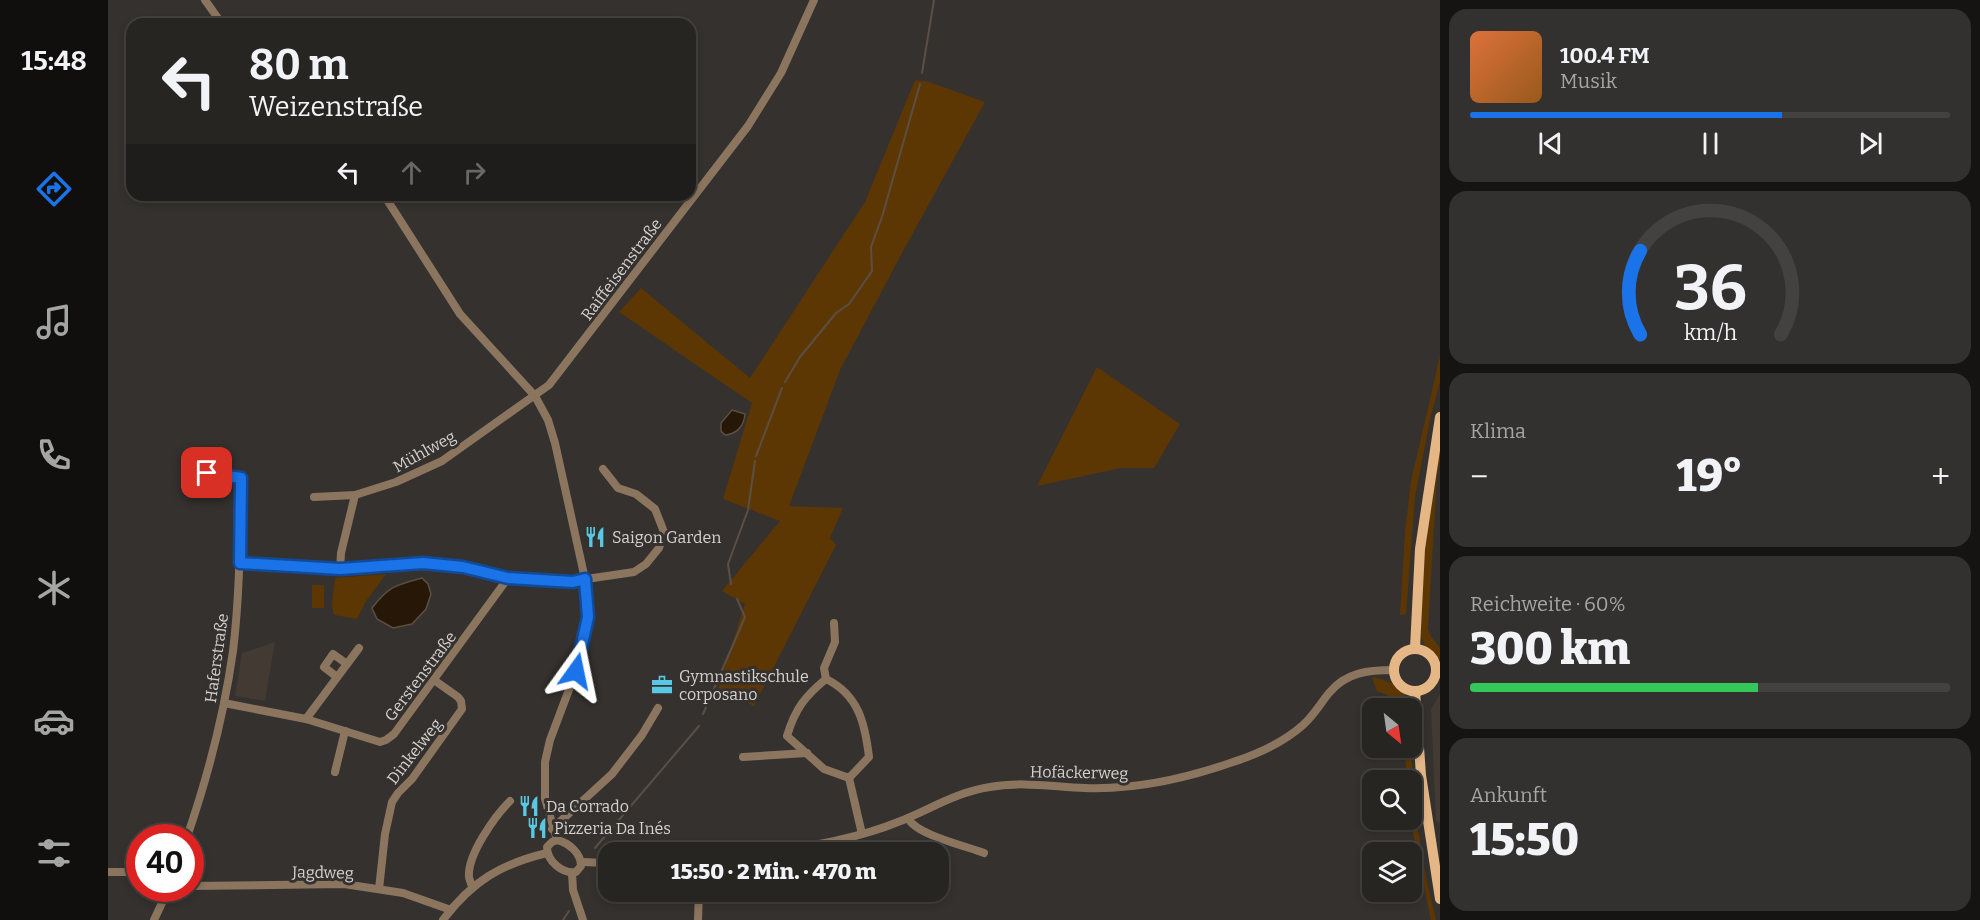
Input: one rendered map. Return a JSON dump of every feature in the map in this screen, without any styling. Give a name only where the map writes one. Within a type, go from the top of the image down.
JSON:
[{"type":"main road","points":[[1415,648],[1420,549],[1440,417]]},
{"type":"main road","points":[[1415,648],[1430,655],[1438,669],[1427,687],[1415,691],[1400,684],[1394,670],[1398,657],[1403,652],[1415,648]]},
{"type":"main road","points":[[1415,691],[1421,775],[1440,898]]},
{"type":"street","points":[[205,0],[218,18]]},
{"type":"street","name":"Raiffeisenstraße","points":[[696,194],[748,126],[781,73],[814,0]]},
{"type":"street","points":[[388,201],[460,314],[535,396],[548,420],[555,443],[585,579],[588,617],[576,671],[549,740],[545,762],[545,799],[557,840]]},
{"type":"street","name":"Raiffeisenstraße","points":[[535,396],[549,385],[690,201]]},
{"type":"street","name":"Mühlweg","points":[[314,497],[355,495],[396,482],[442,461],[535,396]]},
{"type":"street","points":[[240,563],[340,569],[423,563],[463,567],[508,578],[573,582],[634,572],[646,564],[659,548],[664,532],[655,509],[636,494],[618,488],[603,469]]},
{"type":"street","name":"Haferstraße","points":[[190,470],[241,478],[240,563],[233,650],[224,703],[209,767],[191,824]]},
{"type":"street","points":[[340,569],[341,553],[355,495]]},
{"type":"street","name":"Gerstenstraße","points":[[224,703],[306,719],[380,742],[386,741],[434,680],[508,578]]},
{"type":"street","points":[[826,679],[824,668],[834,642],[834,622]]},
{"type":"street","points":[[306,719],[359,648]]},
{"type":"street","points":[[337,677],[324,667],[333,654],[347,664]]},
{"type":"street","name":"Hofäckerweg","points":[[823,842],[862,834],[908,818],[948,798],[988,787],[1012,784],[1083,788],[1134,786],[1200,772],[1236,761],[1285,739],[1305,723],[1333,688],[1349,676],[1366,670],[1394,670]]},
{"type":"street","points":[[826,679],[807,694],[791,722],[787,736],[824,769],[849,778]]},
{"type":"street","points":[[826,679],[841,686],[854,703],[866,732],[868,757],[849,778]]},
{"type":"street","name":"Dinkelweg","points":[[379,889],[385,834],[392,802],[412,779],[462,709],[458,697],[434,680]]},
{"type":"street","points":[[552,829],[612,774],[642,735],[658,708]]},
{"type":"street","points":[[335,772],[345,731]]},
{"type":"street","points":[[743,757],[807,753]]},
{"type":"street","points":[[849,778],[862,834]]},
{"type":"street","points":[[472,887],[469,878],[473,858],[490,825],[510,801]]},
{"type":"street","points":[[908,818],[910,822],[929,833],[984,853]]},
{"type":"street","points":[[557,840],[562,841],[572,848],[582,862],[579,869],[572,873],[563,871],[550,860],[547,853],[549,844],[557,840]]},
{"type":"street","points":[[443,920],[472,887],[495,871],[510,863],[547,853]]},
{"type":"street","points":[[582,862],[598,863]]},
{"type":"street","points":[[108,872],[126,873]]},
{"type":"street","points":[[572,873],[573,890],[583,920]]},
{"type":"street","name":"Jagdweg","points":[[204,886],[344,884],[403,893],[451,910]]},
{"type":"street","points":[[154,920],[162,902]]},
{"type":"street","points":[[698,920],[699,902]]},
{"type":"shaded area","points":[[915,80],[929,82],[985,102],[840,370],[789,506],[843,508],[830,538],[836,545],[754,706],[718,689],[745,604],[722,591],[780,521],[723,499],[752,403],[619,312],[641,288],[750,378],[865,202]]},
{"type":"shaded area","points":[[1440,356],[1440,382],[1415,497],[1406,614],[1400,615],[1405,532],[1411,481]]},
{"type":"shaded area","points":[[1097,367],[1180,424],[1154,468],[1121,468],[1037,486]]},
{"type":"shaded area","points":[[732,410],[745,414],[744,418],[736,431],[725,435],[721,431],[721,423]]},
{"type":"shaded area","points":[[1440,425],[1440,461],[1437,475],[1428,629],[1440,648],[1440,659],[1430,654],[1421,638],[1422,560]]},
{"type":"shaded area","points":[[386,574],[366,601],[357,619],[334,615],[332,605],[335,578]]},
{"type":"shaded area","points":[[422,578],[428,584],[431,594],[426,609],[412,624],[393,628],[377,619],[372,608],[383,595],[399,585]]},
{"type":"shaded area","points":[[312,585],[324,585],[324,608],[312,608]]},
{"type":"shaded area","points":[[275,642],[265,701],[235,696],[242,653]]},
{"type":"shaded area","points":[[1372,677],[1397,686],[1406,698],[1391,698],[1384,693],[1377,692]]},
{"type":"shaded area","points":[[1440,694],[1440,823],[1436,821],[1431,709]]},
{"type":"shaded area","points":[[1405,758],[1412,758],[1413,770],[1406,770]]},
{"type":"shaded area","points":[[1413,830],[1418,830],[1420,842],[1415,842]]},
{"type":"shaded area","points":[[1422,855],[1436,920],[1431,920],[1422,876]]},
{"type":"waterway","points":[[922,73],[934,0]]},
{"type":"waterway","points":[[785,382],[800,357],[836,313],[849,304],[872,271],[871,247],[882,217],[920,84]]},
{"type":"waterway","points":[[756,456],[782,388]]},
{"type":"waterway","points":[[731,584],[728,564],[748,510],[755,461]]},
{"type":"waterway","points":[[703,714],[745,617],[737,599]]},
{"type":"waterway","points":[[595,848],[699,726]]},
{"type":"waterway","points":[[563,920],[569,911]]},
{"type":"place","name":"Saigon Garden","points":[[595,537]]},
{"type":"place","name":"Gymnastikschule corposano","points":[[662,685]]},
{"type":"place","name":"Da Corrado","points":[[529,806]]},
{"type":"place","name":"Pizzeria Da Inés","points":[[537,828]]},
{"type":"route","points":[[207,473],[241,478],[240,563],[340,569],[423,563],[463,567],[508,578],[573,582],[585,579],[588,617],[576,671]]}]
